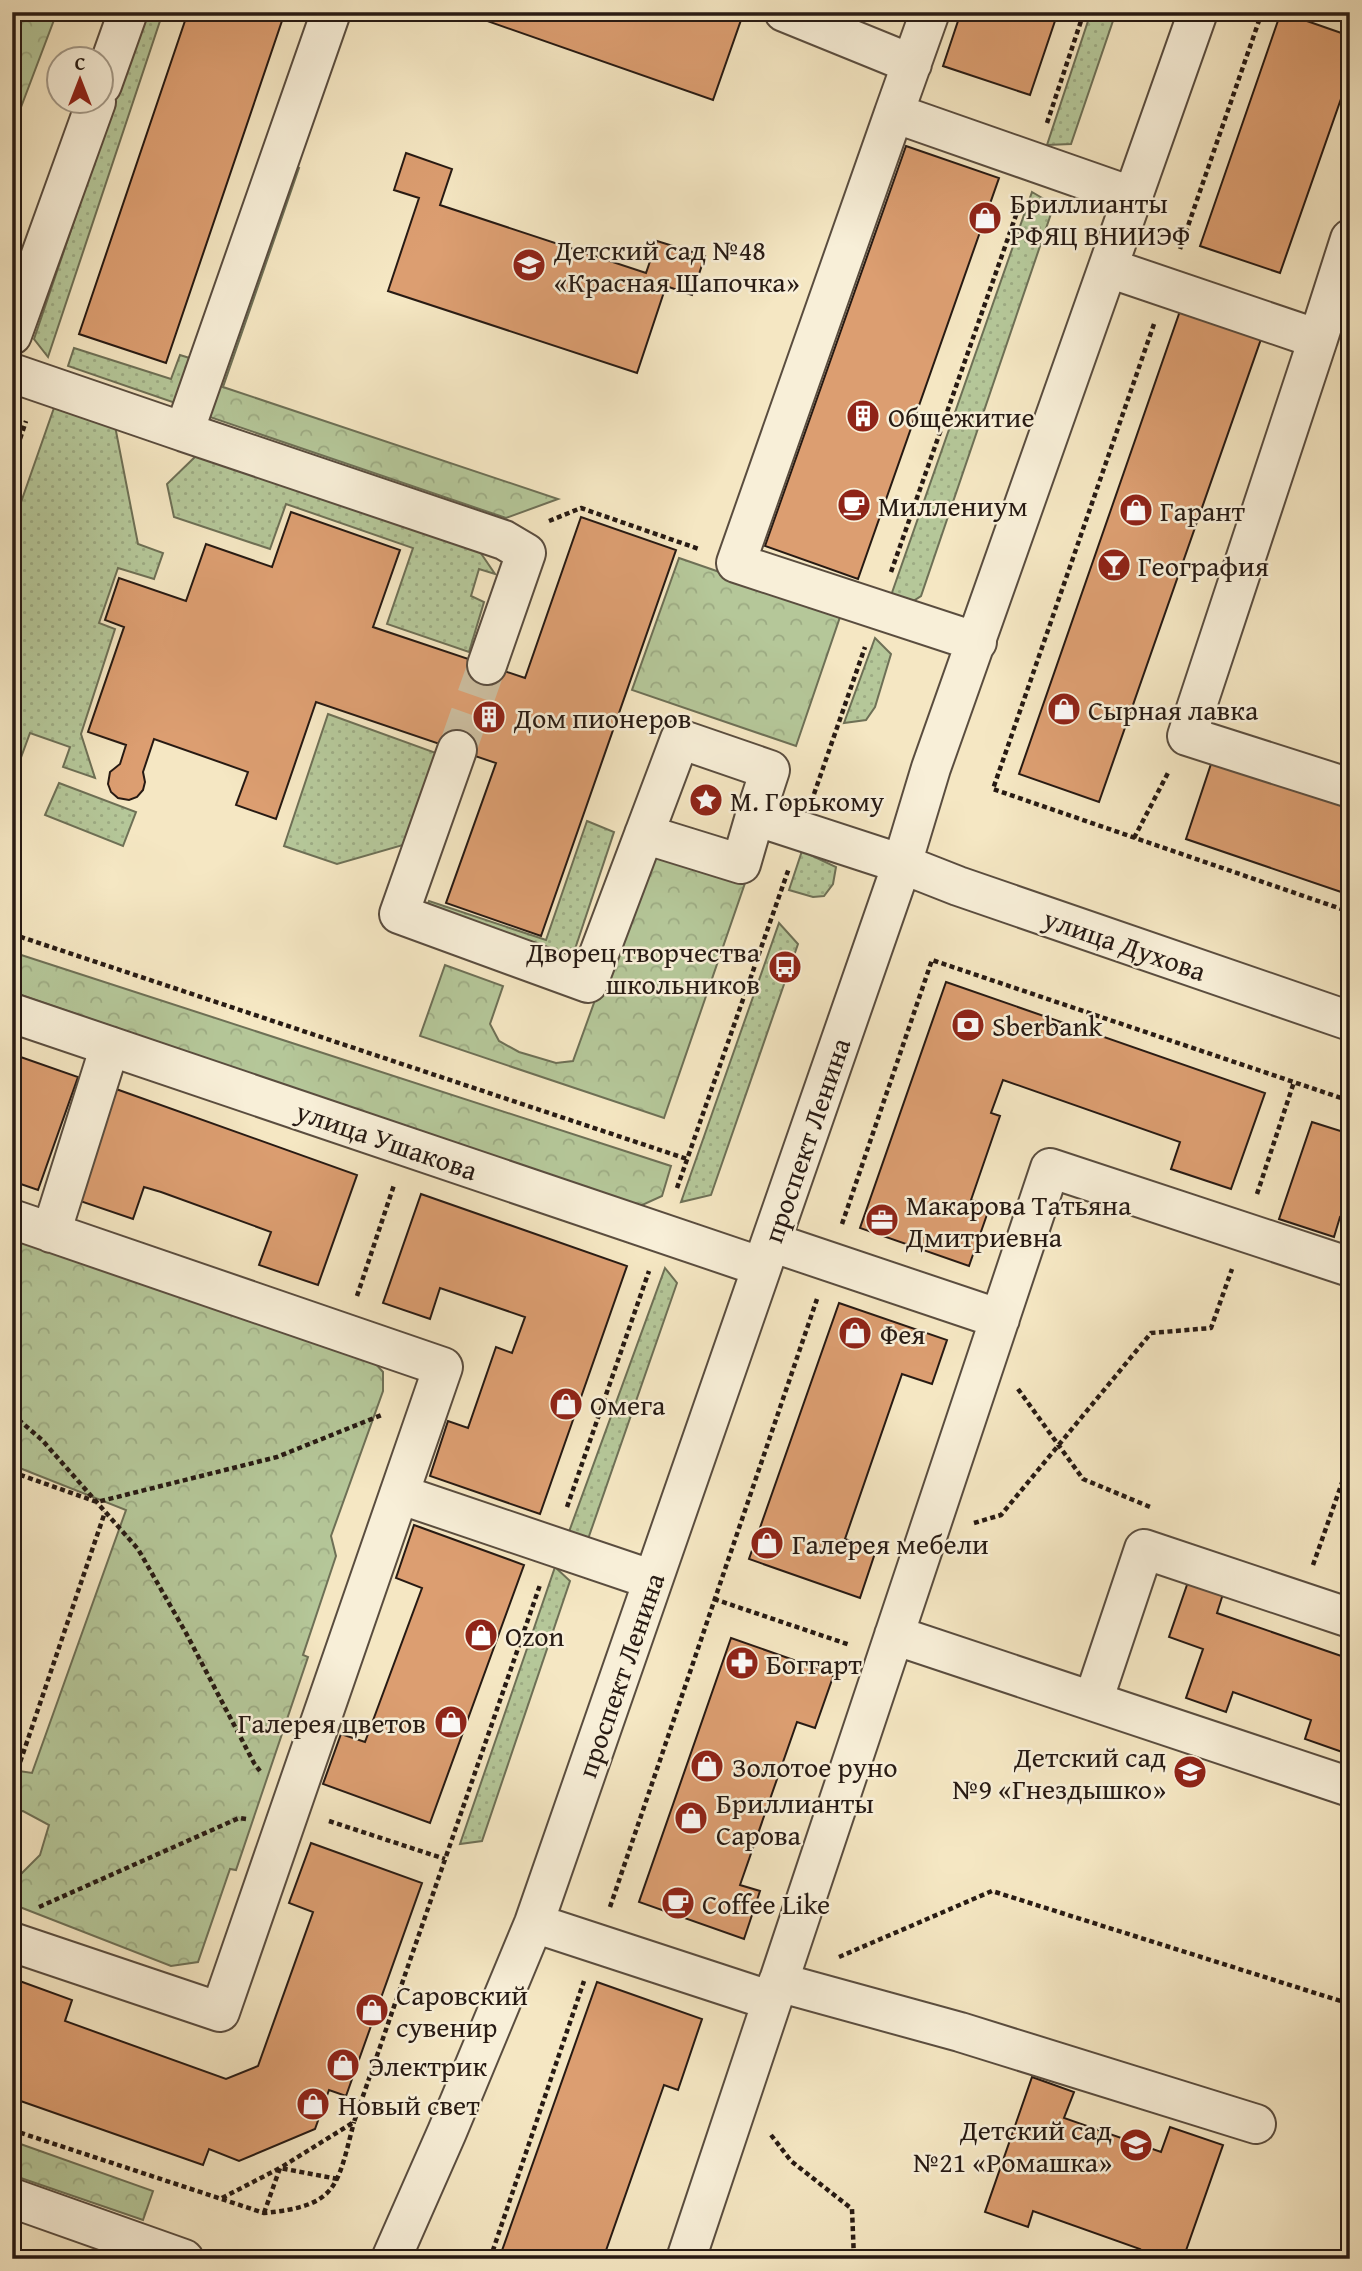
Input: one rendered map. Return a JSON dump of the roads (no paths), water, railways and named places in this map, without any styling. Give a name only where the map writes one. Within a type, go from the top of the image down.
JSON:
[{"type":"street","points":[[116,46],[128,12]]},
{"type":"street","points":[[184,432],[331,12]]},
{"type":"street","points":[[784,12],[912,64]]},
{"type":"street","points":[[930,12],[736,562],[977,642]]},
{"type":"street","name":"проспект Ленина","points":[[391,2259],[534,1923],[902,864],[931,768],[1198,12]]},
{"type":"street","points":[[894,113],[1133,197]]},
{"type":"street","points":[[12,335],[91,116]]},
{"type":"street","points":[[1350,239],[1187,736],[1350,788]]},
{"type":"street","points":[[1109,268],[1318,339]]},
{"type":"street","points":[[12,373],[505,540],[526,554],[487,665]]},
{"type":"street","points":[[457,750],[399,914],[588,983],[644,834],[680,739],[770,770],[741,864],[644,834]]},
{"type":"street","name":"улица Духова","points":[[755,817],[902,864],[971,891],[1350,1021]]},
{"type":"street","name":"улица Ушакова","points":[[12,1013],[766,1254],[830,1262],[995,1334]]},
{"type":"street","points":[[51,1233],[110,1046]]},
{"type":"street","points":[[686,2259],[1050,1168],[1350,1267]]},
{"type":"street","points":[[12,1219],[443,1367],[220,2012],[12,1942]]},
{"type":"street","points":[[399,1494],[653,1580]]},
{"type":"street","points":[[1093,1701],[1144,1549],[1350,1618]]},
{"type":"street","points":[[891,1646],[1093,1701],[1350,1787]]},
{"type":"street","points":[[534,1923],[597,1944],[775,1992],[960,2032],[1256,2124]]},
{"type":"street","points":[[12,2198],[184,2259]]},
{"type":"tunnel","points":[[457,750],[487,665]]},
{"type":"place","name":"Бриллианты РФЯЦ ВНИИЭФ","points":[[985,218]]},
{"type":"place","name":"Детский сад №48 «Красная Шапочка»","points":[[529,265]]},
{"type":"place","name":"Общежитие","points":[[863,416]]},
{"type":"place","name":"Миллениум","points":[[854,505]]},
{"type":"place","name":"Гарант","points":[[1136,510]]},
{"type":"place","name":"География","points":[[1114,565]]},
{"type":"place","name":"Сырная лавка","points":[[1064,709]]},
{"type":"place","name":"Дом пионеров","points":[[489,717]]},
{"type":"place","name":"М. Горькому","points":[[706,800]]},
{"type":"place","name":"Дворец творчества школьников","points":[[785,967]]},
{"type":"place","name":"Sberbank","points":[[968,1025]]},
{"type":"place","name":"Макарова Татьяна Дмитриевна","points":[[882,1220]]},
{"type":"place","name":"Фея","points":[[855,1333]]},
{"type":"place","name":"Омега","points":[[566,1404]]},
{"type":"place","name":"Галерея мебели","points":[[767,1543]]},
{"type":"place","name":"Ozon","points":[[481,1635]]},
{"type":"place","name":"Боггарт","points":[[742,1663]]},
{"type":"place","name":"Галерея цветов","points":[[451,1722]]},
{"type":"place","name":"Золотое руно","points":[[707,1766]]},
{"type":"place","name":"Детский сад №9 «Гнездышко»","points":[[1190,1772]]},
{"type":"place","name":"Бриллианты Сарова","points":[[691,1818]]},
{"type":"place","name":"Coffee Like","points":[[678,1903]]},
{"type":"place","name":"Саровский сувенир","points":[[372,2010]]},
{"type":"place","name":"Электрик","points":[[343,2065]]},
{"type":"place","name":"Новый свет","points":[[313,2104]]},
{"type":"place","name":"Детский сад №21 «Ромашка»","points":[[1136,2145]]}]
